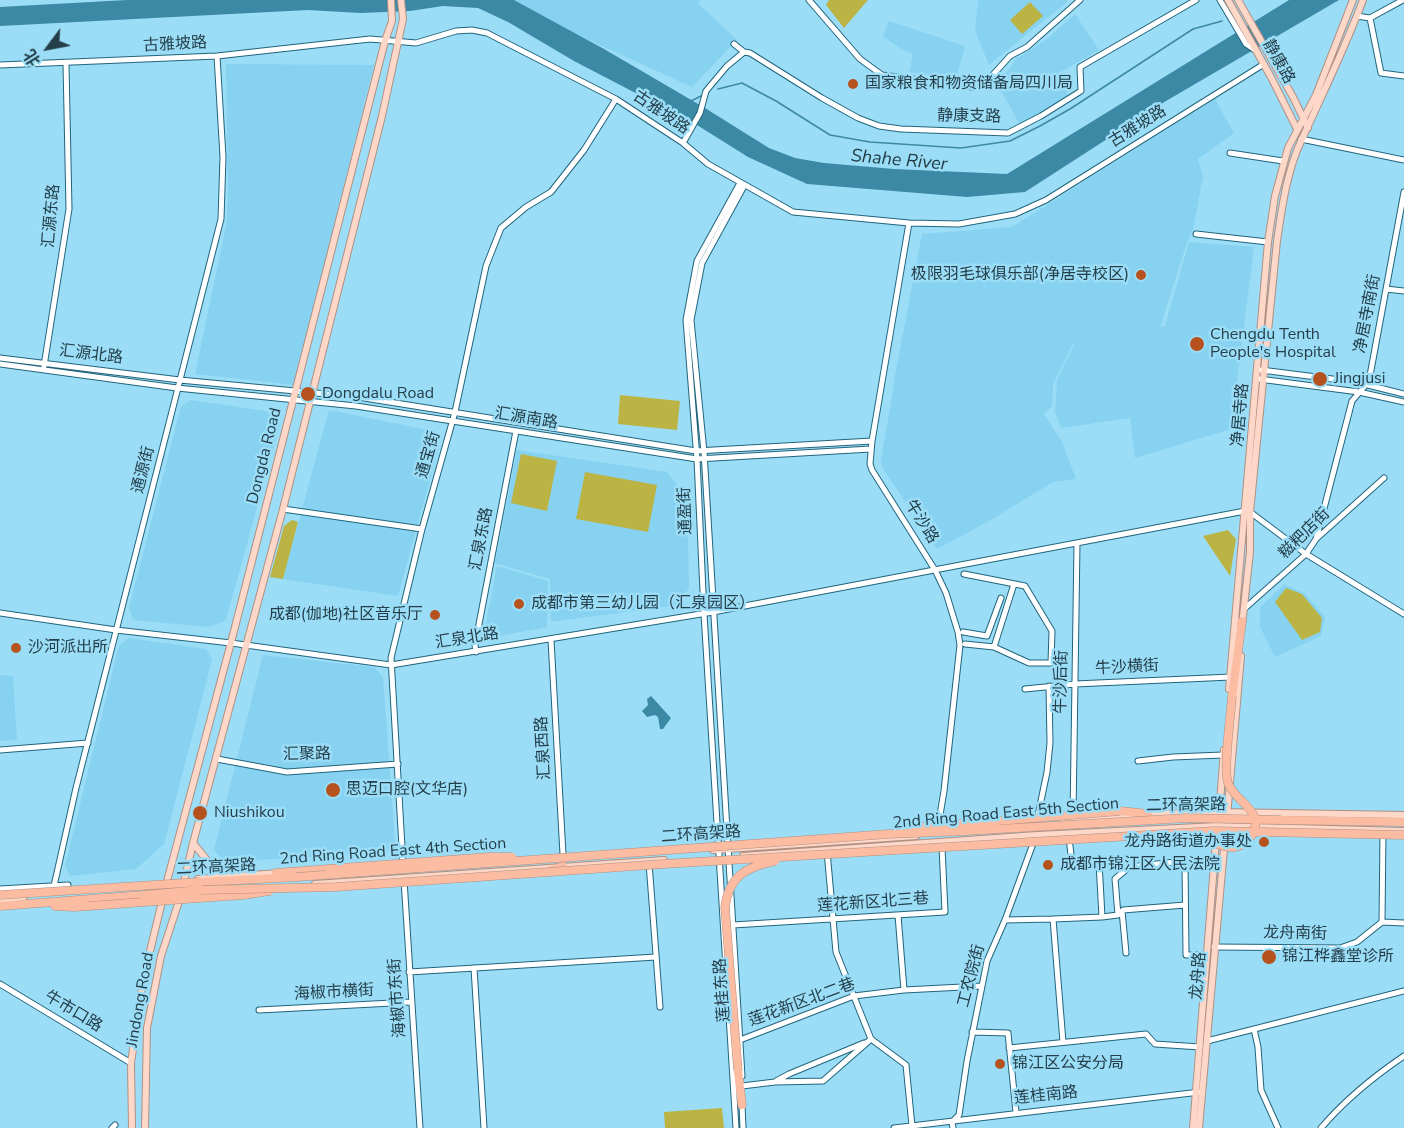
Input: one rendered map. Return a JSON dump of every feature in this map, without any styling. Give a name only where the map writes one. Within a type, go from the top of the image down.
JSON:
[{"type":"highway","points":[[1083,838],[1194,839],[1232,848],[1247,841],[1255,831],[1255,818],[1232,791],[1227,777],[1232,696],[1242,621]]},
{"type":"highway","points":[[889,834],[897,829],[1120,811],[1148,814]]},
{"type":"highway","name":"二环高架路","points":[[0,895],[562,859],[889,834],[1187,818],[1404,822]]},
{"type":"highway","name":"二环高架路","points":[[0,907],[200,890],[335,886],[1214,831],[1404,833]]},
{"type":"highway","points":[[742,1105],[725,907],[727,896],[734,881],[747,869],[809,855]]},
{"type":"highway","points":[[276,873],[489,857],[562,859]]},
{"type":"highway","points":[[335,886],[359,890],[534,876],[562,859]]},
{"type":"highway","points":[[51,905],[74,907],[243,895],[283,888]]},
{"type":"main road","name":"Dongda Road","points":[[164,897],[392,21],[391,0]]},
{"type":"main road","name":"Dongda Road","points":[[184,880],[284,509],[382,116],[403,19],[401,0]]},
{"type":"main road","name":"静康路","points":[[1228,0],[1238,24],[1258,52],[1301,139]]},
{"type":"main road","name":"静康路","points":[[1238,0],[1308,128]]},
{"type":"main road","name":"净居寺路","points":[[1262,370],[1268,242],[1283,161],[1297,128],[1316,95],[1353,0]]},
{"type":"main road","name":"净居寺路","points":[[1199,1092],[1206,955],[1223,755],[1277,241],[1292,167],[1301,139],[1308,128],[1363,0]]},
{"type":"main road","name":"净居寺路","points":[[1226,826],[1243,633],[1242,621],[1250,552],[1248,511]]},
{"type":"main road","name":"2nd Ring Road East 5th Section","points":[[718,854],[1148,814],[1219,812],[1404,815]]},
{"type":"main road","name":"2nd Ring Road East 5th Section","points":[[728,853],[1218,826],[1383,830],[1404,833]]},
{"type":"main road","name":"龙舟路","points":[[1199,1128],[1199,1092],[1207,1041],[1226,826]]},
{"type":"main road","points":[[193,843],[220,876]]},
{"type":"main road","name":"2nd Ring Road East 4th Section","points":[[0,900],[166,885],[184,880],[220,876],[290,874],[403,866],[718,854]]},
{"type":"main road","name":"2nd Ring Road East 4th Section","points":[[0,907],[404,878],[562,859],[649,861],[718,854]]},
{"type":"main road","name":"Jindong Road","points":[[145,1128],[147,1028],[161,956],[184,880]]},
{"type":"main road","points":[[68,885],[78,892]]},
{"type":"main road","name":"Jindong Road","points":[[132,1128],[131,1063],[143,981],[164,897]]},
{"type":"main road","points":[[1193,1128],[1199,1092]]},
{"type":"street","points":[[809,0],[860,59],[882,75],[973,87],[990,78],[1010,56],[1027,47],[1080,0]]},
{"type":"street","name":"静康支路","points":[[734,44],[849,113],[879,126],[901,129],[1008,132],[1041,116],[1081,91],[1080,67],[1196,0]]},
{"type":"street","points":[[1220,0],[1238,24]]},
{"type":"street","points":[[1357,16],[1370,18],[1403,0]]},
{"type":"street","points":[[1370,18],[1381,73],[1404,76]]},
{"type":"street","name":"古雅坡路","points":[[0,65],[217,56],[370,39],[416,44],[456,31],[472,30],[487,33],[616,99],[683,143],[708,164],[793,212],[909,223],[959,224],[1015,214],[1046,200],[1264,64]]},
{"type":"street","points":[[683,143],[700,113],[706,93],[727,66],[744,52]]},
{"type":"street","name":"通源街","points":[[54,886],[76,788],[221,219],[223,157],[217,56]]},
{"type":"street","name":"汇源东路","points":[[44,370],[69,209],[66,64]]},
{"type":"street","name":"通宝街","points":[[403,866],[391,665],[422,529],[453,422],[486,266],[501,228],[526,207],[551,192],[584,150],[616,99]]},
{"type":"street","points":[[1301,139],[1404,160]]},
{"type":"street","points":[[1230,153],[1283,161]]},
{"type":"street","name":"通盈街","points":[[718,854],[704,614],[702,457],[696,451],[686,320],[697,261],[742,184]]},
{"type":"street","name":"通盈街","points":[[728,853],[691,320],[702,263],[742,184]]},
{"type":"street","name":"净居寺南街","points":[[1316,539],[1352,401],[1369,381],[1404,192]]},
{"type":"street","name":"牛沙路","points":[[909,223],[870,464],[872,471],[935,570],[946,593],[958,632],[960,645],[944,791],[936,835]]},
{"type":"street","points":[[1196,234],[1268,242]]},
{"type":"street","points":[[1386,289],[1404,291]]},
{"type":"street","name":"汇源北路","points":[[0,358],[180,380]]},
{"type":"street","name":"汇源北路","points":[[0,364],[177,388]]},
{"type":"street","points":[[1262,370],[1366,384],[1404,394]]},
{"type":"street","points":[[1261,379],[1359,392],[1404,402]]},
{"type":"street","name":"汇源南路","points":[[180,380],[358,397],[696,451]]},
{"type":"street","name":"汇源南路","points":[[177,388],[357,406],[702,457],[871,449]]},
{"type":"street","name":"汇泉东路","points":[[476,652],[475,645],[516,431]]},
{"type":"street","name":"汇源南路","points":[[702,457],[872,441]]},
{"type":"street","name":"糍粑店街","points":[[1245,609],[1306,554],[1316,539],[1384,478]]},
{"type":"street","points":[[284,509],[422,529]]},
{"type":"street","points":[[1248,511],[1306,554],[1404,614]]},
{"type":"street","name":"汇泉北路","points":[[0,613],[391,665],[704,614],[1248,511]]},
{"type":"street","name":"牛沙后街","points":[[1073,821],[1077,543]]},
{"type":"street","points":[[964,574],[1025,586],[1052,631],[1051,663],[1029,663],[994,647],[965,644]]},
{"type":"street","points":[[994,647],[1014,584]]},
{"type":"street","points":[[963,632],[987,636],[1001,598]]},
{"type":"street","name":"汇泉西路","points":[[551,640],[562,859]]},
{"type":"street","name":"牛沙横街","points":[[1025,689],[1075,684],[1231,677]]},
{"type":"street","points":[[1036,825],[1047,772],[1050,743],[1048,686]]},
{"type":"street","points":[[0,750],[88,743]]},
{"type":"street","points":[[1138,761],[1223,755]]},
{"type":"street","name":"汇聚路","points":[[217,759],[287,772],[398,764]]},
{"type":"street","points":[[1383,830],[1382,922],[1404,923]]},
{"type":"street","points":[[1069,833],[1072,863],[1099,862],[1102,917]]},
{"type":"street","name":"工农院街","points":[[953,1125],[959,1115],[972,1032],[987,961],[1037,835]]},
{"type":"street","name":"莲花新区北三巷","points":[[733,925],[945,912],[942,842]]},
{"type":"street","points":[[827,849],[836,952],[854,996],[868,1041],[906,1065],[912,1126]]},
{"type":"street","name":"莲桂东路","points":[[728,853],[743,1128]]},
{"type":"street","name":"莲桂东路","points":[[718,854],[736,1128]]},
{"type":"street","points":[[649,861],[660,1007]]},
{"type":"street","points":[[1118,915],[1115,879],[1129,867],[1185,861],[1186,955],[1206,955]]},
{"type":"street","name":"海椒市东街","points":[[403,866],[420,1128]]},
{"type":"street","points":[[0,889],[68,885]]},
{"type":"street","points":[[1005,920],[1102,917],[1118,915],[1123,910],[1185,905]]},
{"type":"street","points":[[1123,910],[1126,953]]},
{"type":"street","points":[[898,915],[904,990]]},
{"type":"street","points":[[1053,919],[1063,1042]]},
{"type":"street","name":"龙舟南街","points":[[1214,947],[1340,948],[1357,942],[1382,922]]},
{"type":"street","points":[[409,972],[656,957]]},
{"type":"street","points":[[474,968],[484,1128]]},
{"type":"street","name":"牛市口路","points":[[0,984],[131,1063]]},
{"type":"street","name":"莲花新区北二巷","points":[[740,1040],[854,996],[904,990],[982,986]]},
{"type":"street","points":[[1207,1041],[1404,991]]},
{"type":"street","name":"海椒市横街","points":[[259,1010],[411,1002]]},
{"type":"street","points":[[1254,1029],[1258,1047],[1261,1090],[1278,1128]]},
{"type":"street","points":[[972,1032],[1008,1033],[1016,1113]]},
{"type":"street","points":[[1010,1048],[1146,1034],[1155,1044],[1200,1047]]},
{"type":"street","points":[[742,1086],[775,1082],[824,1081],[868,1041]]},
{"type":"street","points":[[775,1082],[868,1041]]},
{"type":"street","points":[[1322,1128],[1339,1108],[1378,1074],[1404,1056]]},
{"type":"street","name":"莲桂南路","points":[[894,1128],[953,1125],[1016,1113],[1199,1092]]},
{"type":"shaded area","points":[[127,0],[514,0],[604,49],[769,148],[795,158],[894,169],[1007,174],[1289,0],[1339,0],[1166,101],[1025,192],[967,197],[807,184],[748,157],[697,125],[478,8],[443,6],[410,11],[360,13],[308,10],[0,26],[0,7]]},
{"type":"shaded area","points":[[514,0],[700,0],[698,3],[737,40],[692,87],[580,36]]},
{"type":"shaded area","points":[[829,0],[868,0],[844,28],[826,5]]},
{"type":"shaded area","points":[[978,0],[1068,1],[989,65],[975,30]]},
{"type":"shaded area","points":[[1030,2],[1043,16],[1022,34],[1010,20]]},
{"type":"shaded area","points":[[1075,14],[1099,50],[1057,74],[1070,98],[1020,125],[998,85],[1016,59],[1047,39]]},
{"type":"shaded area","points":[[889,21],[965,46],[956,79],[909,72],[913,54],[883,36]]},
{"type":"shaded area","points":[[226,64],[374,65],[294,385],[195,374],[226,226],[228,196]]},
{"type":"shaded area","points":[[1215,99],[1234,133],[1198,159],[1203,176],[1193,230],[1160,327],[1165,326],[1189,242],[1254,247],[1231,429],[1135,458],[1130,418],[1061,428],[1055,412],[1057,380],[1075,343],[1073,343],[1053,384],[1052,406],[1044,414],[1062,442],[1076,479],[1053,482],[991,520],[937,549],[882,467],[881,459],[922,234],[1012,227]]},
{"type":"shaded area","points":[[620,395],[680,401],[677,430],[618,424]]},
{"type":"shaded area","points":[[191,400],[266,411],[280,424],[226,620],[209,627],[133,620],[129,608],[181,406]]},
{"type":"shaded area","points":[[329,410],[428,430],[439,447],[398,596],[283,579]]},
{"type":"shaded area","points":[[517,450],[667,472],[687,498],[689,588],[677,605],[551,622],[550,579],[495,563]]},
{"type":"shaded area","points":[[521,454],[557,461],[547,511],[511,503]]},
{"type":"shaded area","points":[[585,472],[657,485],[648,532],[576,519]]},
{"type":"shaded area","points":[[292,520],[298,522],[283,579],[270,577],[284,526]]},
{"type":"shaded area","points":[[1228,530],[1236,539],[1230,576],[1203,536]]},
{"type":"shaded area","name":"成都市第三幼儿园（汇泉园区）","points":[[497,566],[548,581],[547,627],[489,638],[484,633]]},
{"type":"shaded area","points":[[1284,584],[1304,593],[1325,617],[1321,636],[1275,657],[1260,627],[1260,608]]},
{"type":"shaded area","points":[[1286,588],[1302,594],[1322,618],[1320,632],[1302,640],[1275,602]]},
{"type":"shaded area","points":[[129,638],[206,649],[212,660],[164,844],[136,869],[70,876],[65,866],[119,645]]},
{"type":"shaded area","points":[[263,655],[374,667],[383,677],[395,841],[386,852],[224,862],[214,850]]},
{"type":"shaded area","points":[[0,675],[13,676],[17,740],[0,741]]},
{"type":"shaded area","points":[[651,696],[671,718],[663,729],[660,729],[658,717],[655,715],[647,717],[642,711],[648,705],[647,699]]},
{"type":"shaded area","points":[[722,1108],[724,1128],[665,1128],[664,1112]]},
{"type":"waterway","name":"Shahe River","points":[[718,89],[742,83],[776,101],[830,135],[870,142],[961,148],[1010,141],[1070,109],[1193,29],[1222,21]]},
{"type":"waterway","points":[[691,101],[703,95]]},
{"type":"place","name":"国家粮食和物资储备局四川局","points":[[853,84]]},
{"type":"place","name":"极限羽毛球俱乐部(净居寺校区)","points":[[1141,275]]},
{"type":"place","name":"Chengdu Tenth People's Hospital","points":[[1197,344]]},
{"type":"place","name":"Jingjusi","points":[[1320,379]]},
{"type":"place","name":"Dongdalu Road","points":[[308,394]]},
{"type":"place","name":"成都市第三幼儿园（汇泉园区）","points":[[519,604]]},
{"type":"place","name":"成都(伽地)社区音乐厅","points":[[435,615]]},
{"type":"place","name":"沙河派出所","points":[[16,648]]},
{"type":"place","name":"思迈口腔(文华店)","points":[[333,790]]},
{"type":"place","name":"Niushikou","points":[[200,813]]},
{"type":"place","name":"龙舟路街道办事处","points":[[1264,842]]},
{"type":"place","name":"成都市锦江区人民法院","points":[[1048,865]]},
{"type":"place","name":"锦江桦鑫堂诊所","points":[[1269,957]]},
{"type":"place","name":"锦江区公安分局","points":[[1000,1064]]}]
